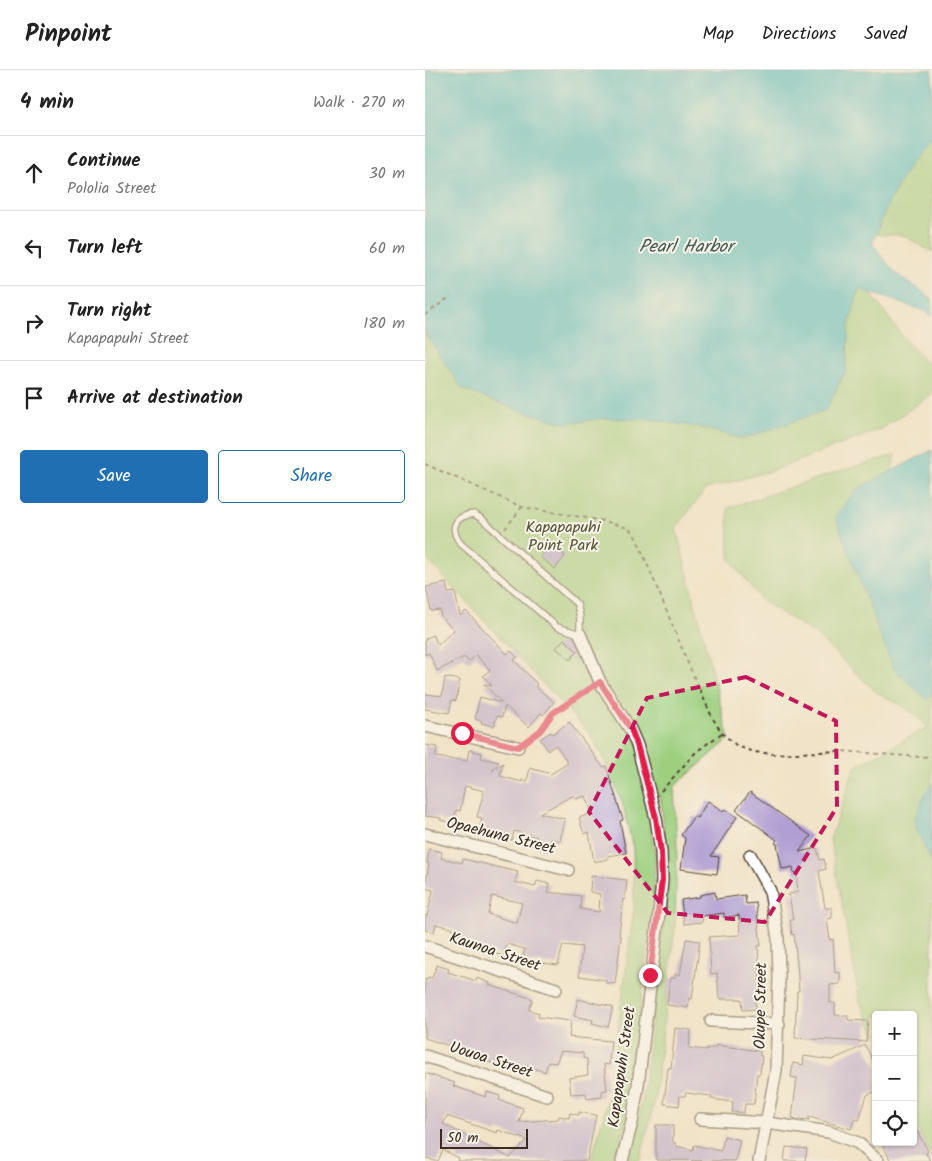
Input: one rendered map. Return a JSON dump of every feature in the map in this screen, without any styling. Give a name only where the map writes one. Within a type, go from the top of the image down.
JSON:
[{"type":"street","name":"Kapapapuhi Street","points":[[581,634],[600,682],[631,729],[637,745],[656,818],[661,852],[662,880],[659,913],[638,1085],[632,1122],[622,1161]]},
{"type":"street","points":[[425,726],[518,747]]},
{"type":"street","name":"Opaehuna Street","points":[[425,834],[569,870]]},
{"type":"street","name":"Okupe Street","points":[[750,855],[770,892],[777,938],[780,1000],[776,1071],[759,1161]]},
{"type":"street","name":"Kaunoa Street","points":[[425,946],[556,989]]},
{"type":"street","points":[[711,1021],[779,1024]]},
{"type":"street","name":"Uouoa Street","points":[[425,1056],[547,1096]]},
{"type":"street","points":[[700,1119],[767,1123],[829,1132],[857,1142],[878,1161]]},
{"type":"lane","points":[[474,514],[482,518],[577,604],[581,634],[557,627],[460,543],[454,529],[461,517],[474,514]]},
{"type":"path","points":[[425,314],[451,296]]},
{"type":"path","points":[[425,464],[522,507],[604,521],[628,528],[634,534],[712,717],[722,733],[737,746],[754,752],[775,754],[840,751],[919,758],[932,756]]},
{"type":"path","points":[[500,534],[522,507]]},
{"type":"path","points":[[518,747],[540,731],[553,713],[600,682]]},
{"type":"path","points":[[657,794],[696,752],[722,733]]},
{"type":"highlighted area","points":[[746,677],[836,721],[837,807],[765,922],[668,913],[589,812],[647,698]]},
{"type":"green space","points":[[932,107],[932,252],[903,235],[851,234]]},
{"type":"green space","name":"Kapapapuhi Point Park","points":[[425,250],[843,256],[905,340],[932,369],[932,394],[882,429],[774,470],[706,489],[676,528],[729,739],[674,787],[677,848],[675,927],[654,1104],[640,1161],[628,1161],[643,1095],[666,899],[666,847],[660,795],[645,799],[655,854],[653,911],[644,974],[633,1085],[627,1120],[616,1161],[591,1161],[610,1091],[634,908],[633,848],[623,805],[606,763],[590,734],[425,557]]},
{"type":"green space","points":[[896,455],[888,481],[932,684],[932,1159],[917,1127],[917,1011],[872,1011],[872,1028],[860,1002],[830,839],[855,767],[928,727],[909,710],[875,691],[814,633],[762,601],[729,558],[728,508],[849,468]]},
{"type":"water","name":"Pearl Harbor","points":[[425,70],[932,70],[932,138],[910,164],[890,200],[872,243],[895,273],[932,298],[932,316],[924,311],[859,289],[849,326],[846,370],[826,410],[743,439],[698,427],[654,420],[608,418],[565,423],[521,411],[462,389],[425,333]]},
{"type":"water","points":[[932,450],[932,695],[927,700],[893,668],[835,516],[857,489]]},
{"type":"water","points":[[932,783],[932,863],[914,820]]},
{"type":"building","points":[[551,544],[565,556],[555,569],[540,557]]},
{"type":"building","points":[[446,583],[448,593],[455,592],[460,616],[466,611],[507,654],[511,651],[517,657],[514,660],[537,684],[535,686],[554,702],[529,727],[505,706],[502,717],[497,716],[494,726],[481,723],[482,721],[475,719],[480,697],[502,703],[484,684],[492,686],[483,676],[490,670],[476,655],[469,662],[464,657],[437,671],[429,653],[425,655],[425,639],[433,635],[438,645],[454,630],[441,617],[440,610],[431,611],[426,587]]},
{"type":"building","points":[[564,639],[577,651],[570,660],[556,648]]},
{"type":"building","points":[[445,677],[460,680],[456,701],[452,700],[449,713],[425,709],[425,694],[442,696]]},
{"type":"building","points":[[569,722],[603,767],[606,766],[623,820],[620,821],[626,853],[608,856],[608,859],[594,862],[589,832],[584,834],[579,818],[592,813],[586,796],[575,799],[574,795],[540,813],[565,819],[560,841],[551,839],[548,850],[535,847],[537,837],[514,831],[512,840],[498,837],[499,833],[480,828],[482,818],[477,817],[484,791],[465,786],[460,811],[456,810],[453,823],[440,820],[441,818],[425,816],[425,745],[437,747],[436,757],[455,760],[467,761],[469,750],[482,753],[481,758],[499,762],[492,771],[503,763],[500,776],[522,782],[522,780],[527,781],[530,768],[551,774],[568,763],[556,745],[548,750],[540,739],[551,732],[553,734]]},
{"type":"building","points":[[750,792],[811,836],[799,852],[817,848],[820,860],[824,859],[826,869],[819,871],[825,908],[832,908],[832,918],[827,919],[830,940],[833,939],[835,973],[840,972],[840,984],[830,985],[830,1003],[835,1003],[835,1015],[848,1016],[848,1020],[868,1021],[866,1042],[795,1038],[797,991],[799,991],[794,934],[792,935],[790,920],[793,920],[789,894],[798,892],[796,872],[794,873],[793,867],[782,869],[777,844],[775,843],[777,840],[736,810]]},
{"type":"building","points":[[708,801],[723,811],[725,809],[737,817],[711,856],[719,857],[717,874],[681,869],[685,838],[681,835],[694,816],[697,818]]},
{"type":"building","points":[[429,849],[442,852],[441,858],[462,863],[463,859],[518,872],[515,882],[535,887],[537,881],[550,884],[548,892],[581,896],[580,909],[599,912],[600,894],[590,892],[591,876],[627,880],[625,900],[623,899],[619,936],[621,937],[615,984],[606,983],[606,980],[579,976],[582,947],[563,945],[558,965],[535,962],[535,964],[522,959],[525,949],[507,944],[503,956],[451,939],[455,929],[436,924],[434,932],[425,930],[425,915],[427,916],[433,890],[425,888],[429,863],[427,863]],"holes":[[[492,896],[522,903],[517,923],[488,914]]]},
{"type":"building","points":[[715,892],[716,899],[745,895],[746,904],[756,903],[761,946],[758,946],[761,997],[755,998],[756,1009],[743,1010],[742,999],[719,999],[717,973],[711,974],[709,937],[740,935],[739,915],[724,918],[724,913],[703,916],[702,922],[684,924],[681,900]]},
{"type":"building","points":[[686,939],[700,941],[692,999],[689,998],[688,1008],[667,1005],[670,978],[675,978],[675,974],[680,975]]},
{"type":"building","points":[[437,965],[449,969],[448,972],[476,981],[477,978],[490,983],[489,985],[533,999],[529,1010],[539,1013],[538,1017],[571,1021],[569,1037],[611,1041],[609,1065],[604,1064],[607,1090],[602,1091],[602,1097],[587,1099],[586,1093],[571,1094],[569,1078],[588,1075],[587,1059],[583,1058],[583,1053],[561,1051],[556,1063],[548,1062],[545,1072],[527,1066],[525,1073],[512,1069],[514,1064],[497,1058],[495,1064],[483,1060],[483,1057],[425,1038],[425,979],[427,980],[428,977],[432,978]]},
{"type":"building","points":[[578,999],[613,1007],[608,1027],[592,1023],[593,1020],[574,1016]]},
{"type":"building","points":[[675,1028],[691,1030],[689,1048],[707,1050],[707,1048],[715,1048],[716,1045],[760,1051],[760,1056],[762,1056],[760,1074],[757,1074],[754,1104],[745,1104],[744,1113],[732,1112],[733,1102],[711,1099],[711,1096],[686,1093],[685,1096],[680,1096],[679,1106],[664,1104],[668,1068],[671,1068]]},
{"type":"building","points":[[865,1045],[872,1058],[872,1093],[867,1095],[859,1120],[854,1119],[851,1129],[809,1117],[809,1120],[792,1118],[797,1078],[791,1077],[793,1063],[803,1065],[804,1056],[832,1060]]},
{"type":"building","points":[[425,1073],[455,1083],[453,1086],[486,1097],[487,1092],[500,1096],[499,1100],[523,1108],[519,1122],[558,1119],[559,1116],[569,1118],[570,1113],[579,1115],[579,1112],[596,1115],[587,1161],[457,1161],[459,1158],[443,1150],[438,1161],[425,1157]],"holes":[[[447,1116],[497,1133],[498,1130],[527,1140],[510,1158],[443,1124]]]},
{"type":"building","points":[[656,1125],[673,1125],[673,1143],[676,1143],[676,1146],[693,1150],[694,1145],[721,1151],[724,1136],[740,1140],[735,1161],[656,1160]]},
{"type":"building","points":[[917,1131],[928,1151],[926,1153],[930,1161],[891,1161],[883,1146],[917,1146]]},
{"type":"building","points":[[786,1147],[807,1149],[805,1161],[784,1161]]},
{"type":"route","points":[[462,733],[518,747],[540,731],[553,713],[600,682],[631,729],[656,818],[661,852],[662,880],[650,975]]}]
